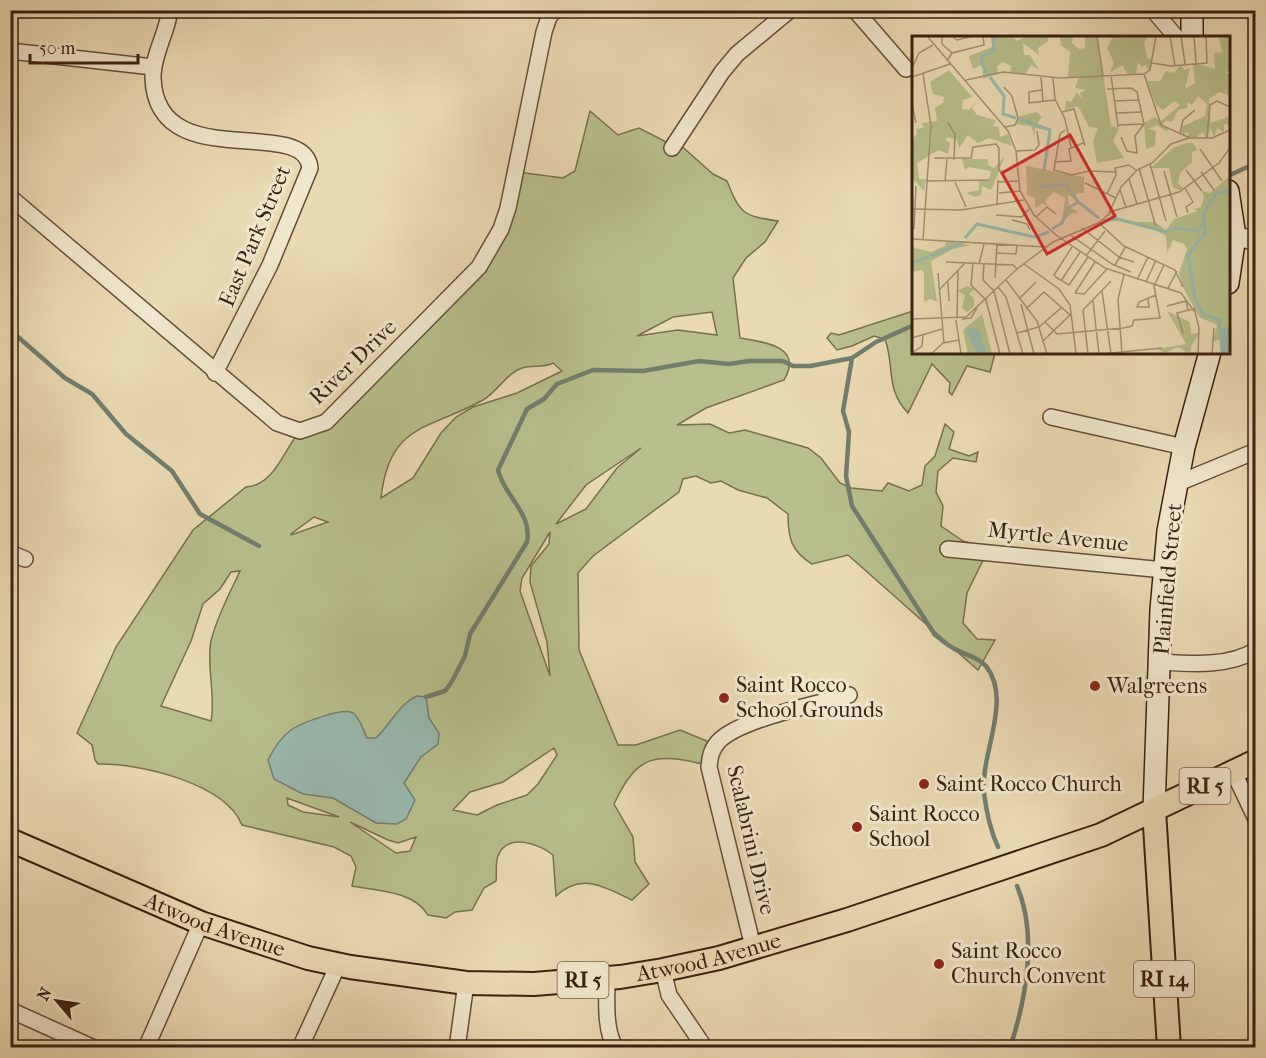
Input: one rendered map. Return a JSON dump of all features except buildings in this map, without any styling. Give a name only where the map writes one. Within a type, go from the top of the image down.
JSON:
[{"type":"main road","points":[[1192,10],[1192,36]]},
{"type":"main road","points":[[1230,196],[1235,236],[1230,270]]},
{"type":"main road","name":"Plainfield Street","points":[[1154,810],[1164,570],[1176,484],[1209,354]]},
{"type":"main road","name":"Atwood Avenue","points":[[10,840],[201,923],[338,965],[466,982],[534,984],[608,978],[663,970],[719,958],[847,920],[1101,835],[1256,761]]},
{"type":"main road","name":"RI 14","points":[[1154,810],[1168,1046]]},
{"type":"street","name":"East Park Street","points":[[170,10],[166,32],[153,67],[153,80],[159,105],[165,116],[177,128],[192,134],[282,145],[302,153],[309,162],[310,168],[270,266],[215,373]]},
{"type":"street","name":"River Drive","points":[[10,197],[215,373],[277,423],[300,431],[311,429],[327,422],[479,267],[501,229],[508,208],[544,32],[549,17],[555,10]]},
{"type":"street","points":[[672,148],[722,72],[737,54],[789,10]]},
{"type":"street","points":[[1154,10],[1175,36]]},
{"type":"street","points":[[863,13],[906,69]]},
{"type":"street","points":[[10,51],[153,67]]},
{"type":"street","points":[[1235,236],[1256,241]]},
{"type":"street","points":[[1051,417],[1184,447]]},
{"type":"street","points":[[1176,484],[1256,451]]},
{"type":"street","name":"Myrtle Avenue","points":[[948,549],[1164,570]]},
{"type":"street","points":[[10,553],[25,560]]},
{"type":"street","points":[[1161,662],[1196,664],[1242,658],[1256,650]]},
{"type":"street","name":"Scalabrini Drive","points":[[753,947],[709,767],[710,753],[726,735],[754,722],[849,695]]},
{"type":"street","points":[[1234,773],[1256,819]]},
{"type":"street","points":[[146,1047],[201,923]]},
{"type":"street","points":[[300,1047],[338,965]]},
{"type":"street","points":[[663,970],[669,995],[705,1047]]},
{"type":"street","points":[[608,978],[607,1004],[612,1042],[616,1047]]},
{"type":"street","points":[[457,1047],[466,982]]},
{"type":"street","points":[[10,1010],[94,1047]]},
{"type":"green space","points":[[590,111],[618,135],[639,128],[670,144],[678,143],[713,174],[727,181],[744,212],[778,221],[765,242],[746,258],[733,278],[740,338],[770,344],[785,353],[789,360],[789,369],[784,380],[706,408],[677,425],[710,424],[729,433],[745,430],[808,448],[821,458],[840,483],[851,488],[882,491],[888,483],[909,491],[922,485],[925,466],[935,456],[945,424],[954,432],[949,449],[969,456],[978,452],[976,462],[953,458],[938,471],[936,492],[943,506],[941,526],[963,541],[989,548],[967,593],[963,623],[977,639],[995,640],[978,670],[848,555],[812,564],[805,559],[792,543],[788,514],[767,498],[738,490],[721,481],[711,483],[696,476],[683,479],[679,492],[593,556],[578,573],[579,650],[618,745],[636,745],[680,730],[714,744],[707,765],[661,759],[640,766],[631,775],[614,804],[633,837],[635,862],[649,884],[632,900],[603,887],[584,883],[566,889],[556,896],[553,855],[532,844],[516,842],[502,849],[497,858],[496,881],[484,888],[472,910],[455,912],[446,918],[428,915],[422,907],[405,897],[352,886],[356,867],[351,856],[334,847],[242,825],[233,810],[218,798],[179,778],[135,767],[98,764],[92,745],[77,733],[116,647],[193,530],[246,487],[256,485],[271,474],[299,432],[325,421],[492,243],[518,172],[563,178],[575,171]],"holes":[[[712,312],[717,335],[678,330],[637,336],[673,317]],[[553,363],[562,371],[517,393],[473,407],[456,417],[441,433],[413,478],[381,498],[385,473],[393,455],[415,432],[483,400],[517,370]],[[641,448],[617,468],[586,509],[556,524],[586,485]],[[314,517],[328,522],[291,535]],[[550,532],[549,544],[531,566],[530,582],[547,642],[550,676],[520,591],[522,578]],[[240,571],[220,614],[211,641],[211,721],[161,706],[191,641],[203,604],[220,589],[231,572]],[[554,748],[557,755],[538,784],[527,795],[497,805],[477,815],[453,810],[470,792],[503,782]],[[287,798],[339,817],[303,812],[288,805]],[[350,822],[398,843],[416,837],[410,851],[396,853]]]},
{"type":"green space","points":[[912,311],[912,354],[995,354],[990,372],[967,366],[952,395],[949,392],[950,383],[932,364],[908,413],[893,386],[885,339],[874,336],[837,350],[827,338],[831,333],[839,335]]},
{"type":"water","points":[[417,696],[426,697],[429,718],[439,733],[438,744],[421,757],[404,783],[415,800],[406,819],[397,824],[376,823],[333,798],[303,794],[274,779],[268,760],[280,740],[296,727],[322,717],[348,712],[358,718],[367,738],[376,738],[400,709]]},
{"type":"waterway","points":[[1230,175],[1256,163]]},
{"type":"waterway","points":[[426,697],[445,691],[451,683],[465,656],[470,634],[527,542],[526,523],[498,470],[527,409],[544,399],[557,384],[593,370],[643,371],[699,361],[729,364],[749,361],[783,361],[793,366],[810,366],[852,358],[876,342],[912,326]]},
{"type":"waterway","points":[[10,330],[65,378],[92,394],[126,434],[172,471],[200,514],[259,546]]},
{"type":"waterway","points":[[852,358],[843,411],[849,432],[846,476],[852,506],[935,635],[951,647],[986,666],[994,680],[997,695],[996,711],[986,761],[984,793],[989,820],[998,847]]},
{"type":"waterway","points":[[1010,1048],[1025,988],[1028,946],[1027,925],[1017,886]]},
{"type":"place","name":"Walgreens","points":[[1095,686]]},
{"type":"place","name":"Saint Rocco School Grounds","points":[[724,698]]},
{"type":"place","name":"Saint Rocco Church","points":[[924,784]]},
{"type":"place","name":"Saint Rocco School","points":[[857,827]]},
{"type":"place","name":"Saint Rocco Church Convent","points":[[939,964]]}]
